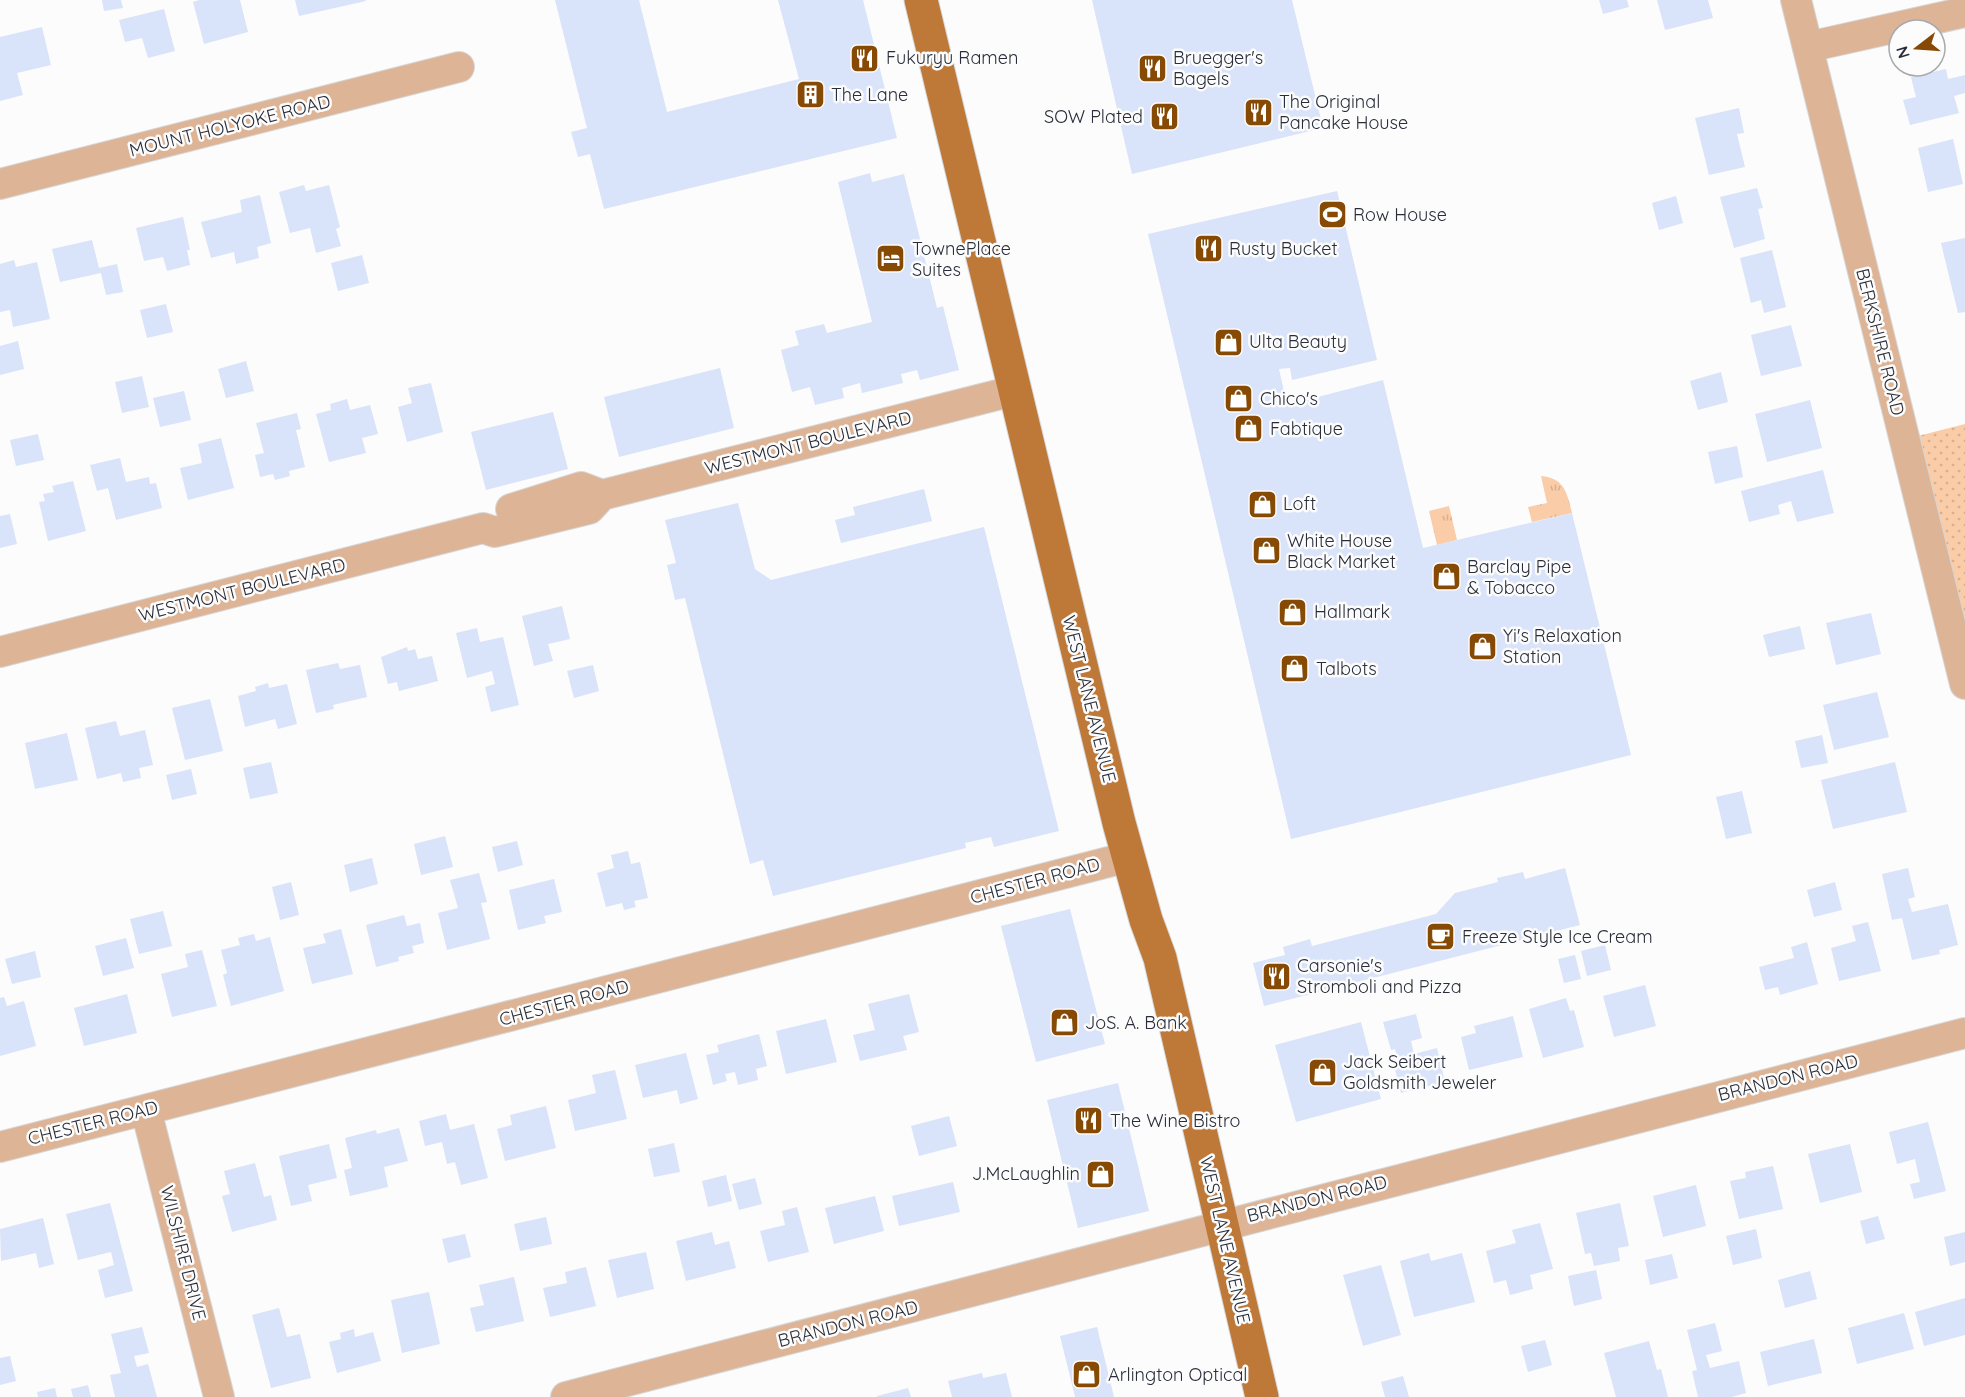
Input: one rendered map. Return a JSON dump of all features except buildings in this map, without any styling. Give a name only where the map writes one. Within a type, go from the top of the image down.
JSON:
[{"type":"main road","name":"WEST LANE AVENUE","points":[[921,0],[1013,391],[1128,856],[1160,958],[1262,1397]]},
{"type":"street","name":"BERKSHIRE ROAD","points":[[1796,0],[1965,684]]},
{"type":"street","points":[[1808,47],[1965,12]]},
{"type":"street","name":"MOUNT HOLYOKE ROAD","points":[[0,184],[459,67]]},
{"type":"street","name":"WESTMONT BOULEVARD","points":[[0,652],[483,528],[495,532],[589,509],[602,495],[1013,391]]},
{"type":"street","name":"CHESTER ROAD","points":[[0,1147],[1128,856]]},
{"type":"street","name":"BRANDON ROAD","points":[[566,1397],[1039,1275],[1220,1224],[1965,1033]]},
{"type":"street","name":"WILSHIRE DRIVE","points":[[146,1110],[219,1397]]},
{"type":"green space","points":[[1965,424],[1965,621],[1918,436]]},
{"type":"green space","points":[[1541,476],[1549,477],[1560,483],[1572,513],[1532,522],[1528,507],[1547,503]]},
{"type":"green space","points":[[1449,506],[1457,540],[1437,545],[1429,511]]},
{"type":"place","name":"Fukuryu Ramen","points":[[865,58]]},
{"type":"place","name":"Bruegger's Bagels","points":[[1152,68]]},
{"type":"place","name":"The Lane","points":[[810,95]]},
{"type":"place","name":"The Original Pancake House","points":[[1258,112]]},
{"type":"place","name":"SOW Plated","points":[[1164,117]]},
{"type":"place","name":"Row House","points":[[1332,215]]},
{"type":"place","name":"Rusty Bucket","points":[[1208,249]]},
{"type":"place","name":"TownePlace Suites","points":[[891,259]]},
{"type":"place","name":"Ulta Beauty","points":[[1228,342]]},
{"type":"place","name":"Chico's","points":[[1239,399]]},
{"type":"place","name":"Fabtique","points":[[1249,429]]},
{"type":"place","name":"Loft","points":[[1262,504]]},
{"type":"place","name":"White House Black Market","points":[[1266,551]]},
{"type":"place","name":"Barclay Pipe & Tobacco","points":[[1446,577]]},
{"type":"place","name":"Hallmark","points":[[1293,612]]},
{"type":"place","name":"Yi's Relaxation Station","points":[[1482,646]]},
{"type":"place","name":"Talbots","points":[[1295,669]]},
{"type":"place","name":"Freeze Style Ice Cream","points":[[1441,937]]},
{"type":"place","name":"Carsonie's Stromboli and Pizza","points":[[1276,976]]},
{"type":"place","name":"JoS. A. Bank","points":[[1064,1023]]},
{"type":"place","name":"Jack Seibert Goldsmith Jeweler","points":[[1322,1072]]},
{"type":"place","name":"The Wine Bistro","points":[[1089,1121]]},
{"type":"place","name":"J.McLaughlin","points":[[1101,1174]]},
{"type":"place","name":"Arlington Optical","points":[[1087,1375]]}]
